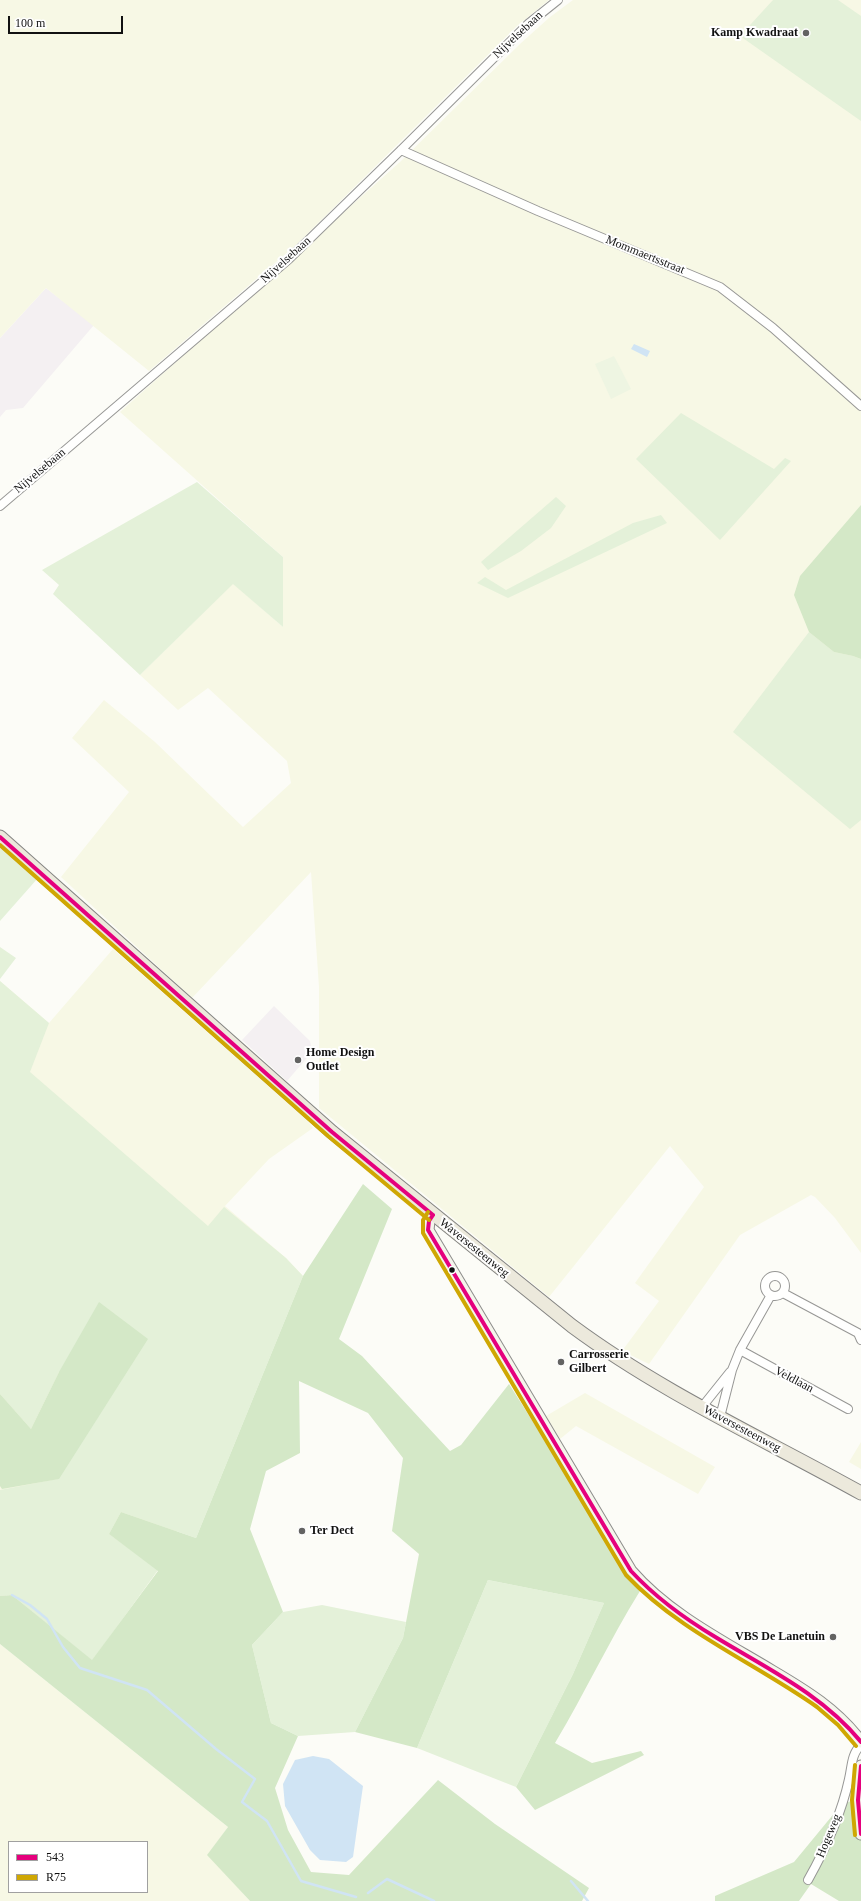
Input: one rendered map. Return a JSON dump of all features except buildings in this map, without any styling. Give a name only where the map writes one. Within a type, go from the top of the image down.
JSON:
[{"type":"main road","name":"Waversesteenweg","points":[[0,837],[332,1132],[433,1215],[601,1348],[654,1381],[861,1493]]},
{"type":"street","name":"Nijvelsebaan","points":[[0,506],[289,259],[528,24],[558,0]]},
{"type":"street","name":"Mommaertsstraat","points":[[401,150],[538,211],[720,287],[773,328],[861,406]]},
{"type":"street","points":[[433,1215],[429,1221],[428,1230],[631,1571],[655,1596],[679,1613],[810,1694],[841,1718],[861,1742]]},
{"type":"street","points":[[776,1276],[782,1278],[786,1284],[782,1293],[777,1296],[771,1295],[766,1290],[766,1283],[770,1278],[776,1276]]},
{"type":"street","points":[[782,1293],[858,1333],[861,1340]]},
{"type":"street","points":[[720,1417],[732,1370],[740,1350],[771,1295]]},
{"type":"street","name":"Veldlaan","points":[[740,1350],[848,1409]]},
{"type":"street","points":[[702,1407],[732,1370]]},
{"type":"street","name":"Hogeweg","points":[[808,1880],[829,1843],[849,1780],[853,1755],[861,1745]]},
{"type":"street","points":[[861,1766],[857,1792],[858,1818],[861,1834]]},
{"type":"shaded area","points":[[46,288],[94,325],[23,408],[6,410],[0,417],[0,338]]},
{"type":"shaded area","points":[[274,1006],[310,1041],[312,1052],[287,1081],[242,1040]]},
{"type":"green space","points":[[0,0],[549,0],[518,25],[297,244],[149,371],[46,288],[0,338]]},
{"type":"green space","points":[[573,0],[861,0],[861,1253],[835,1218],[815,1197],[811,1195],[740,1235],[649,1364],[622,1351],[659,1301],[635,1283],[704,1187],[670,1146],[549,1297],[319,1108],[319,987],[311,872],[192,998],[61,877],[129,792],[72,738],[104,700],[155,742],[243,827],[291,783],[287,761],[208,688],[178,710],[140,675],[233,583],[283,627],[283,557],[120,412],[400,162],[521,43],[550,17]]},
{"type":"green space","points":[[773,0],[838,0],[861,16],[861,121],[740,36]]},
{"type":"green space","points":[[614,356],[631,389],[611,399],[595,364]]},
{"type":"green space","points":[[681,413],[774,469],[785,458],[791,461],[720,540],[636,459]]},
{"type":"green space","points":[[197,482],[283,557],[283,627],[233,584],[140,675],[53,594],[59,585],[42,570]]},
{"type":"green space","points":[[556,497],[566,506],[551,528],[521,551],[488,570],[481,562]]},
{"type":"green space","points":[[861,505],[861,659],[834,652],[809,632],[794,595],[800,576]]},
{"type":"green space","points":[[661,515],[667,523],[508,598],[477,583],[485,577],[506,590],[633,523]]},
{"type":"green space","points":[[809,632],[834,652],[861,659],[861,820],[850,829],[733,732]]},
{"type":"green space","points":[[0,847],[38,878],[0,921]]},
{"type":"green space","points":[[0,947],[16,958],[0,979]]},
{"type":"green space","points":[[113,949],[306,1119],[313,1128],[269,1159],[225,1206],[286,1258],[303,1276],[158,1570],[92,1661],[12,1595],[0,1596],[0,981],[49,1023]]},
{"type":"green space","points":[[0,981],[49,1023],[30,1072],[208,1226],[224,1207],[286,1258],[303,1276],[196,1538],[121,1512],[109,1534],[158,1570],[92,1661],[12,1595],[0,1596],[0,1490],[57,1479],[59,1372],[31,1429],[0,1394]]},
{"type":"green space","points":[[363,1184],[392,1209],[339,1339],[362,1356],[450,1451],[461,1445],[509,1384],[542,1436],[556,1453],[640,1591],[555,1743],[592,1763],[641,1751],[644,1755],[535,1810],[516,1787],[573,1674],[604,1603],[488,1580],[417,1748],[355,1732],[403,1638],[419,1554],[392,1531],[403,1458],[368,1413],[299,1381],[300,1453],[266,1471],[250,1529],[283,1612],[252,1645],[271,1723],[298,1736],[275,1788],[288,1830],[311,1872],[349,1875],[438,1780],[495,1824],[589,1888],[582,1901],[250,1901],[207,1855],[228,1827],[0,1644],[0,1596],[12,1595],[92,1660],[158,1571],[109,1534],[121,1512],[196,1538],[303,1276]]},
{"type":"green space","points":[[99,1302],[148,1339],[59,1479],[2,1489],[0,1486],[0,1394],[31,1429],[59,1372]]},
{"type":"green space","points":[[585,1393],[715,1467],[698,1494],[576,1426],[560,1439],[546,1416]]},
{"type":"green space","points":[[861,1442],[861,1469],[849,1462]]},
{"type":"green space","points":[[488,1580],[604,1603],[573,1674],[516,1787],[417,1748]]},
{"type":"green space","points":[[322,1605],[406,1622],[403,1638],[355,1732],[298,1736],[271,1723],[252,1645],[283,1612]]},
{"type":"green space","points":[[0,1644],[228,1827],[208,1855],[250,1901],[0,1901]]},
{"type":"green space","points":[[861,1797],[861,1901],[839,1901],[811,1884],[799,1901],[715,1901],[715,1896],[794,1862],[841,1805]]},
{"type":"water","points":[[634,344],[650,351],[647,357],[631,349]]},
{"type":"water","points":[[313,1756],[329,1759],[363,1786],[353,1857],[346,1862],[320,1860],[310,1850],[285,1806],[283,1784],[295,1760]]},
{"type":"waterway","points":[[12,1595],[30,1605],[47,1619],[63,1647],[80,1668],[147,1690],[216,1749],[255,1779],[242,1802],[267,1821],[301,1881],[356,1897]]},
{"type":"waterway","points":[[368,1893],[387,1879],[434,1901]]},
{"type":"waterway","points":[[571,1881],[588,1901]]},
{"type":"transit line","name":"543","points":[[0,837],[332,1132],[433,1215]]},
{"type":"transit line","name":"R75","points":[[0,845],[328,1136],[429,1220]]},
{"type":"transit line","name":"R75","points":[[428,1212],[423,1220],[423,1233],[626,1575],[647,1595],[693,1630],[817,1707],[838,1725],[856,1746]]},
{"type":"transit line","name":"543","points":[[433,1215],[429,1221],[428,1230],[631,1571],[650,1590],[682,1616],[794,1684],[830,1710],[861,1742]]},
{"type":"transit line","name":"R75","points":[[855,1765],[852,1800],[855,1835]]},
{"type":"transit line","name":"543","points":[[861,1766],[858,1800],[861,1834]]},
{"type":"place","name":"Kamp Kwadraat","points":[[806,33]]},
{"type":"place","name":"Home Design Outlet","points":[[298,1060]]},
{"type":"place","name":"Carrosserie Gilbert","points":[[561,1362]]},
{"type":"place","name":"Ter Dect","points":[[302,1531]]},
{"type":"place","name":"VBS De Lanetuin","points":[[833,1637]]}]
